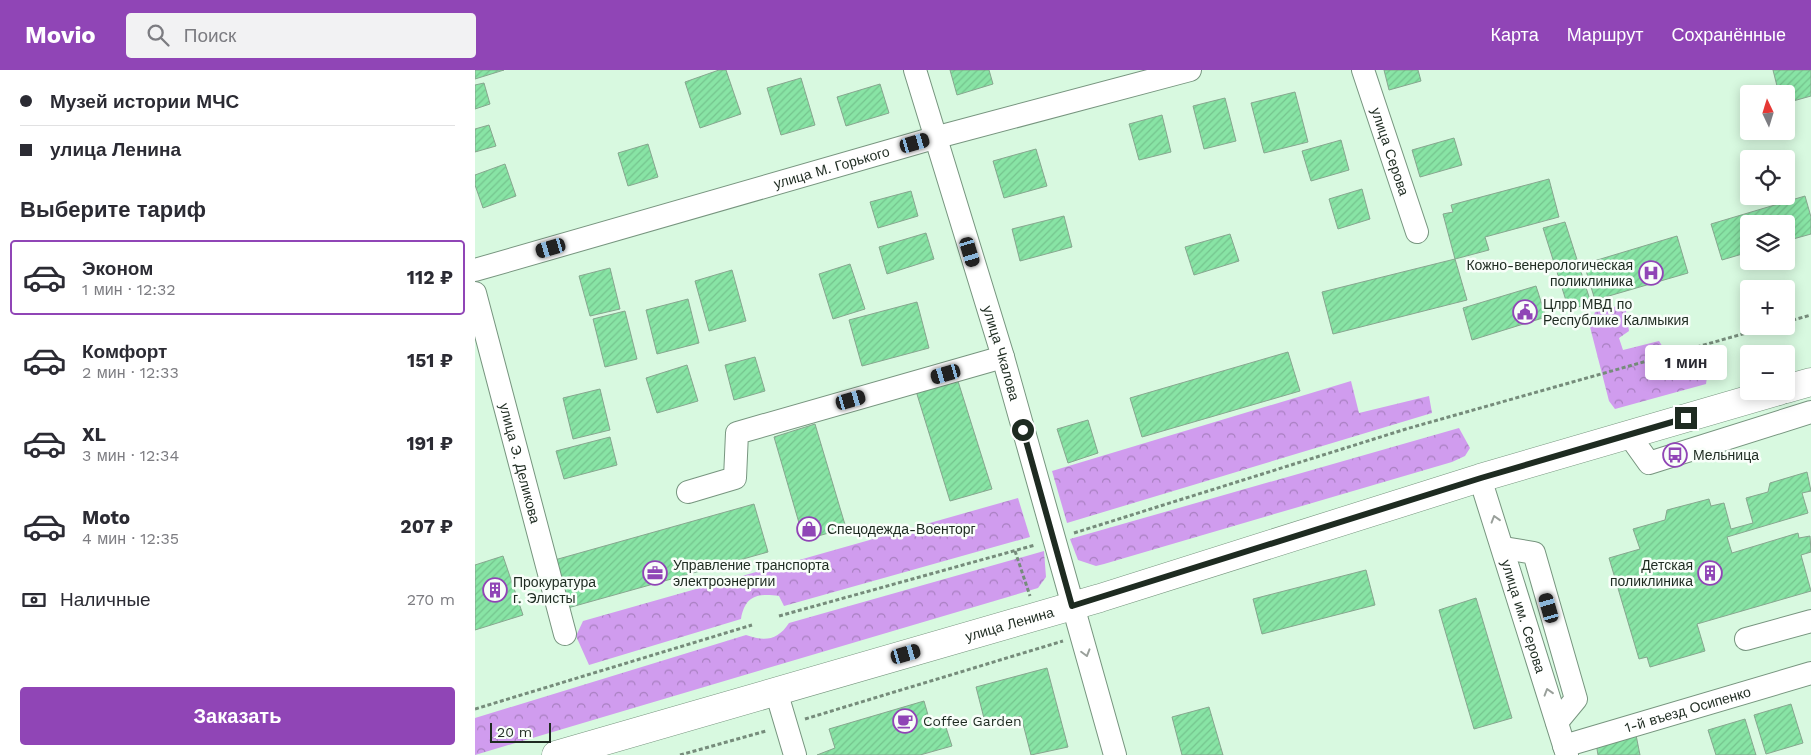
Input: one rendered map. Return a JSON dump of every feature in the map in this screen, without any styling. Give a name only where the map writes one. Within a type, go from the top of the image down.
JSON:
[{"type":"main road","points":[[1795,386],[1811,382]]},
{"type":"main road","name":"улица Ленина","points":[[556,755],[1072,606],[1481,478],[1748,400]]},
{"type":"street","name":"улица Чкалова","points":[[915,70],[934,138],[1003,357],[1115,755]]},
{"type":"street","name":"улица М. Горького","points":[[475,270],[934,138],[1190,70]]},
{"type":"street","name":"улица Серова","points":[[1363,70],[1417,232]]},
{"type":"street","name":"улица Э. Деликова","points":[[475,293],[565,634]]},
{"type":"street","points":[[688,492],[735,478],[737,433],[1003,357]]},
{"type":"street","points":[[1629,435],[1649,463],[1811,412]]},
{"type":"street","name":"улица им. Серова","points":[[1481,478],[1566,750]]},
{"type":"street","points":[[1746,639],[1811,621]]},
{"type":"street","name":"1-й въезд Осипенко","points":[[1566,750],[1811,674]]},
{"type":"street","points":[[776,692],[795,755]]},
{"type":"path","points":[[1795,319],[1811,315]]},
{"type":"path","points":[[779,616],[1054,540],[1406,428],[1740,335]]},
{"type":"path","points":[[1015,551],[1031,599]]},
{"type":"path","points":[[475,709],[752,624]]},
{"type":"path","points":[[680,755],[786,725],[1081,635]]},
{"type":"green space","points":[[1625,304],[1629,331],[1619,338],[1623,350],[1659,341],[1668,355],[1700,346],[1707,377],[1706,384],[1615,409],[1609,401],[1590,327],[1595,312]]},
{"type":"green space","points":[[1351,381],[1359,413],[1429,396],[1432,413],[1067,523],[1052,471]]},
{"type":"green space","points":[[1459,428],[1470,448],[1465,456],[1452,462],[1104,564],[1096,566],[1078,560],[1070,539]]},
{"type":"green space","points":[[1018,498],[1030,537],[784,606],[779,596],[758,596],[746,605],[741,619],[589,665],[576,636],[583,621]]},
{"type":"green space","points":[[1044,551],[1046,577],[1038,588],[475,755],[475,718],[746,635],[765,639],[771,638],[785,629],[789,623]]},
{"type":"building","points":[[475,70],[504,70],[475,79]]},
{"type":"building","points":[[719,70],[726,70],[741,114],[700,128],[685,82]]},
{"type":"building","points":[[950,70],[989,70],[993,84],[957,95]]},
{"type":"building","points":[[1384,70],[1418,70],[1421,81],[1389,90]]},
{"type":"building","points":[[1773,70],[1811,70],[1811,96],[1795,100],[1795,85],[1777,85]]},
{"type":"building","points":[[801,78],[815,125],[781,135],[767,88]]},
{"type":"building","points":[[484,83],[490,104],[475,109],[475,85]]},
{"type":"building","points":[[880,84],[889,113],[846,126],[837,97]]},
{"type":"building","points":[[1295,92],[1308,142],[1264,153],[1251,103]]},
{"type":"building","points":[[1225,98],[1236,141],[1204,149],[1193,106]]},
{"type":"building","points":[[1162,115],[1171,152],[1139,160],[1129,124]]},
{"type":"building","points":[[489,125],[496,146],[475,152],[475,129]]},
{"type":"building","points":[[1454,138],[1462,165],[1420,177],[1412,150]]},
{"type":"building","points":[[1341,140],[1349,170],[1311,181],[1302,151]]},
{"type":"building","points":[[648,144],[658,177],[628,186],[618,153]]},
{"type":"building","points":[[1036,149],[1047,186],[1004,198],[993,161]]},
{"type":"building","points":[[505,164],[516,196],[483,208],[475,185],[475,175]]},
{"type":"building","points":[[1549,179],[1559,217],[1485,237],[1489,250],[1455,259],[1443,214],[1453,212],[1451,205]]},
{"type":"building","points":[[1362,189],[1370,219],[1338,229],[1329,199]]},
{"type":"building","points":[[911,191],[918,216],[878,228],[870,202]]},
{"type":"building","points":[[1805,196],[1811,217],[1811,234],[1795,238],[1795,215],[1741,215],[1775,205],[1795,205],[1795,199]]},
{"type":"building","points":[[1740,215],[1740,255],[1722,260],[1711,224]]},
{"type":"building","points":[[1064,216],[1072,247],[1020,261],[1012,229]]},
{"type":"building","points":[[1565,222],[1591,303],[1569,310],[1543,228]]},
{"type":"building","points":[[926,233],[934,259],[887,274],[879,247]]},
{"type":"building","points":[[1230,234],[1239,261],[1194,275],[1185,247]]},
{"type":"building","points":[[1677,236],[1688,273],[1595,300],[1584,264]]},
{"type":"building","points":[[1455,259],[1467,300],[1333,334],[1322,292]]},
{"type":"building","points":[[850,264],[865,309],[833,319],[819,274]]},
{"type":"building","points":[[610,268],[620,309],[590,316],[579,276]]},
{"type":"building","points":[[732,270],[746,321],[709,331],[695,281]]},
{"type":"building","points":[[1536,286],[1546,317],[1472,340],[1463,308]]},
{"type":"building","points":[[688,299],[699,343],[657,354],[646,310]]},
{"type":"building","points":[[917,302],[929,348],[862,366],[849,320]]},
{"type":"building","points":[[625,311],[637,359],[605,367],[593,319]]},
{"type":"building","points":[[1288,352],[1300,391],[1142,437],[1130,398]]},
{"type":"building","points":[[755,357],[765,391],[734,400],[725,365]]},
{"type":"building","points":[[687,365],[698,401],[657,413],[646,378]]},
{"type":"building","points":[[957,378],[992,489],[950,501],[916,391]]},
{"type":"building","points":[[600,389],[610,430],[573,439],[563,398]]},
{"type":"building","points":[[1088,420],[1098,453],[1068,463],[1057,429]]},
{"type":"building","points":[[815,424],[846,528],[804,540],[774,437]]},
{"type":"building","points":[[610,437],[617,465],[564,479],[556,451]]},
{"type":"building","name":"Детская поликлиника","points":[[1807,472],[1811,491],[1802,493],[1808,513],[1727,537],[1732,553],[1798,533],[1799,538],[1810,536],[1811,552],[1801,555],[1811,591],[1697,624],[1705,651],[1650,667],[1647,657],[1639,659],[1609,558],[1640,549],[1633,529],[1665,520],[1667,510],[1709,499],[1711,506],[1724,503],[1731,529],[1753,523],[1746,498],[1768,492],[1770,483]]},
{"type":"building","points":[[754,504],[768,552],[564,609],[551,561]]},
{"type":"building","name":"Прокуратура г. Элисты","points":[[503,556],[523,615],[475,630],[475,565]]},
{"type":"building","points":[[1366,570],[1375,605],[1262,634],[1253,599]]},
{"type":"building","points":[[1476,598],[1512,718],[1474,729],[1439,610]]},
{"type":"building","points":[[1047,668],[1068,747],[1031,755],[1021,716],[986,726],[976,687]]},
{"type":"building","points":[[924,701],[930,722],[943,718],[952,746],[920,755],[817,755],[835,748],[829,729]]},
{"type":"building","points":[[1791,704],[1803,743],[1766,754],[1754,715]]},
{"type":"building","points":[[1209,707],[1223,755],[1182,755],[1172,717]]},
{"type":"building","points":[[1745,719],[1756,755],[1716,755],[1708,730]]},
{"type":"building","points":[[1636,735],[1640,755],[1598,755],[1596,743]]},
{"type":"place","name":"Кожно-венерологическая поликлиника","points":[[1651,273]]},
{"type":"place","name":"Цлрр МВД по Республике Калмыкия","points":[[1525,312]]},
{"type":"place","name":"Мельница","points":[[1675,455]]},
{"type":"place","name":"Спецодежда-Военторг","points":[[809,529]]},
{"type":"place","name":"Управление транспорта электроэнергии","points":[[655,573]]},
{"type":"place","name":"Детская поликлиника","points":[[1710,573]]},
{"type":"place","name":"Прокуратура г. Элисты","points":[[495,590]]},
{"type":"place","name":"Coffee Garden","points":[[905,721]]},
{"type":"route","points":[[1023,430],[1072,606],[1481,478],[1686,418]]}]
